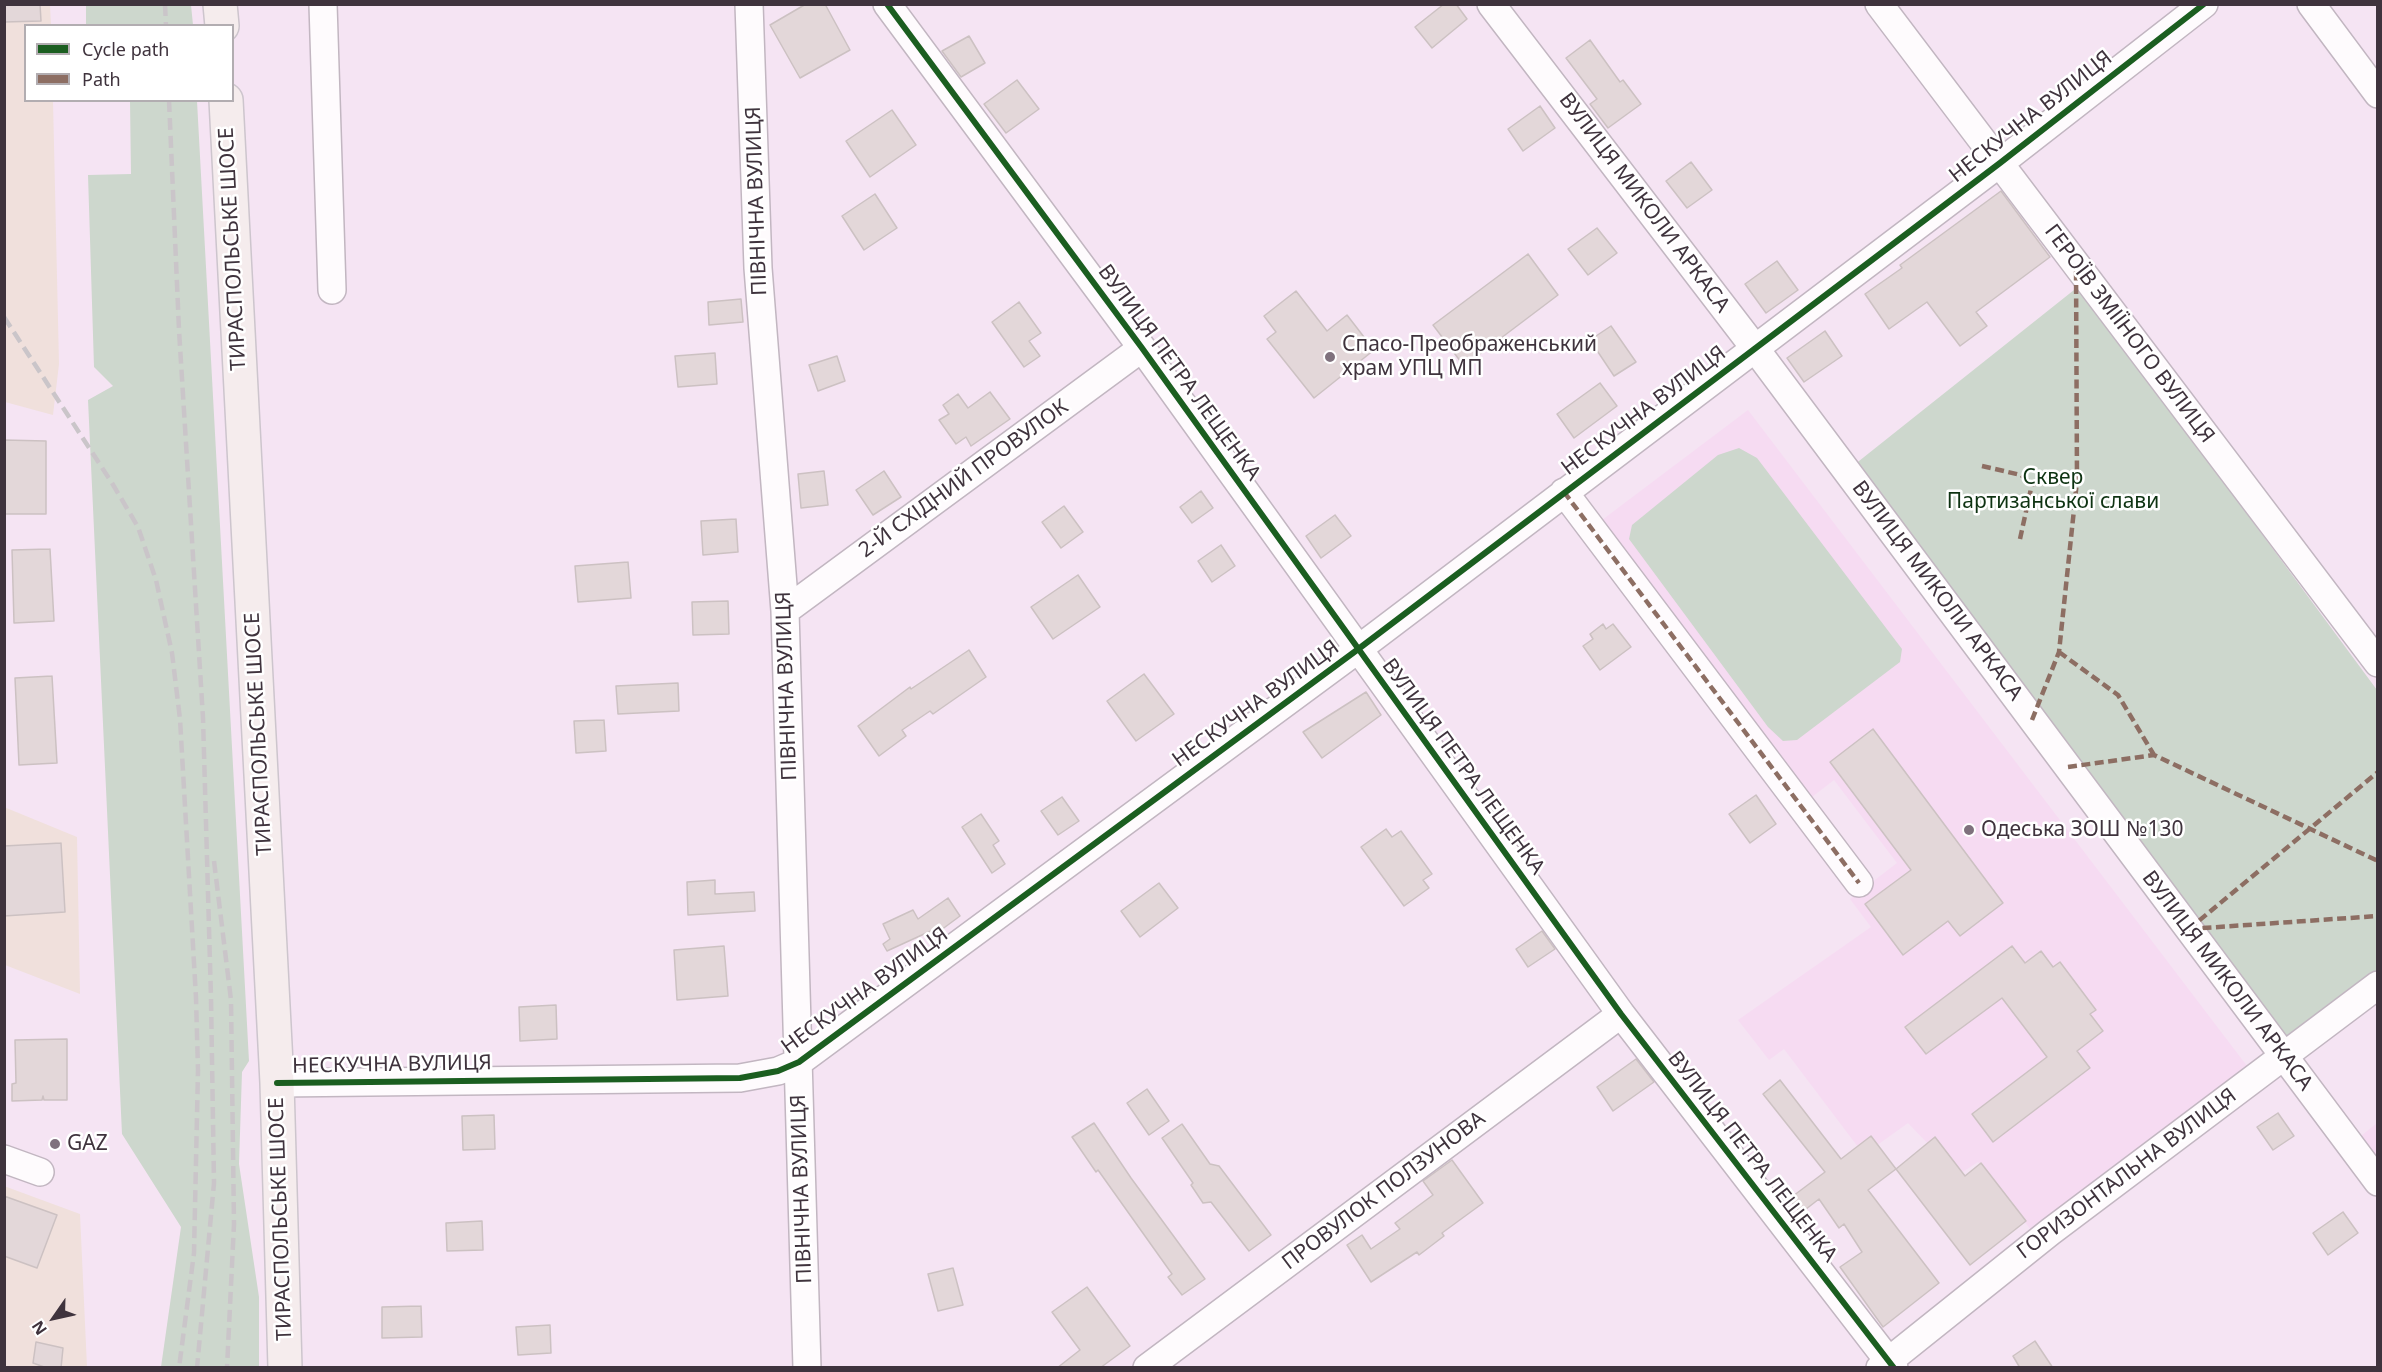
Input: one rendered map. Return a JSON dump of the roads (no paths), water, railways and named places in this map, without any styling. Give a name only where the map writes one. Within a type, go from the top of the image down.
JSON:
[{"type":"main road","points":[[220,4],[222,24]]},
{"type":"main road","name":"ТИРАСПОЛЬСЬКЕ ШОСЕ","points":[[225,102],[277,1083],[285,1368]]},
{"type":"street","points":[[324,4],[332,290]]},
{"type":"street","name":"ПІВНІЧНА ВУЛИЦЯ","points":[[749,4],[758,268],[785,610],[807,1368]]},
{"type":"street","name":"ВУЛИЦЯ ПЕТРА ЛЕЩЕНКА","points":[[887,4],[1142,348],[1621,1014],[1888,1365]]},
{"type":"street","name":"ВУЛИЦЯ МИКОЛИ АРКАСА","points":[[1491,4],[1754,348],[2378,1182]]},
{"type":"street","name":"ГЕРОЇВ ЗМІЇНОГО ВУЛИЦЯ","points":[[1879,4],[2378,663]]},
{"type":"street","name":"НЕСКУЧНА ВУЛИЦЯ","points":[[277,1083],[740,1078],[778,1071],[798,1062],[1357,650],[2000,163],[2204,4]]},
{"type":"street","points":[[2311,4],[2378,94]]},
{"type":"street","name":"2-Й СХІДНИЙ ПРОВУЛОК","points":[[785,610],[1142,348]]},
{"type":"street","points":[[1564,492],[1859,883]]},
{"type":"street","name":"ГОРИЗОНТАЛЬНА ВУЛИЦЯ","points":[[1888,1365],[2050,1232],[2378,985]]},
{"type":"street","name":"ПРОВУЛОК ПОЛЗУНОВА","points":[[1147,1368],[1621,1014]]},
{"type":"street","points":[[4,1159],[40,1172]]},
{"type":"railway","points":[[165,4],[166,24]]},
{"type":"railway","points":[[169,102],[179,330],[203,718],[211,998],[214,1183],[197,1368]]},
{"type":"railway","points":[[4,317],[138,527],[156,580],[172,653],[180,719],[198,1070],[194,1253],[179,1368]]},
{"type":"railway","points":[[214,861],[231,1000],[234,1224],[227,1368]]},
{"type":"place","name":"Спасо-Преображенський храм УПЦ МП","points":[[1330,357]]},
{"type":"place","name":"Одеська ЗОШ №130","points":[[1969,830]]},
{"type":"place","name":"GAZ","points":[[55,1144]]},
{"type":"park label","name":"Сквер Партизанської слави","points":[[2053,490]]}]
